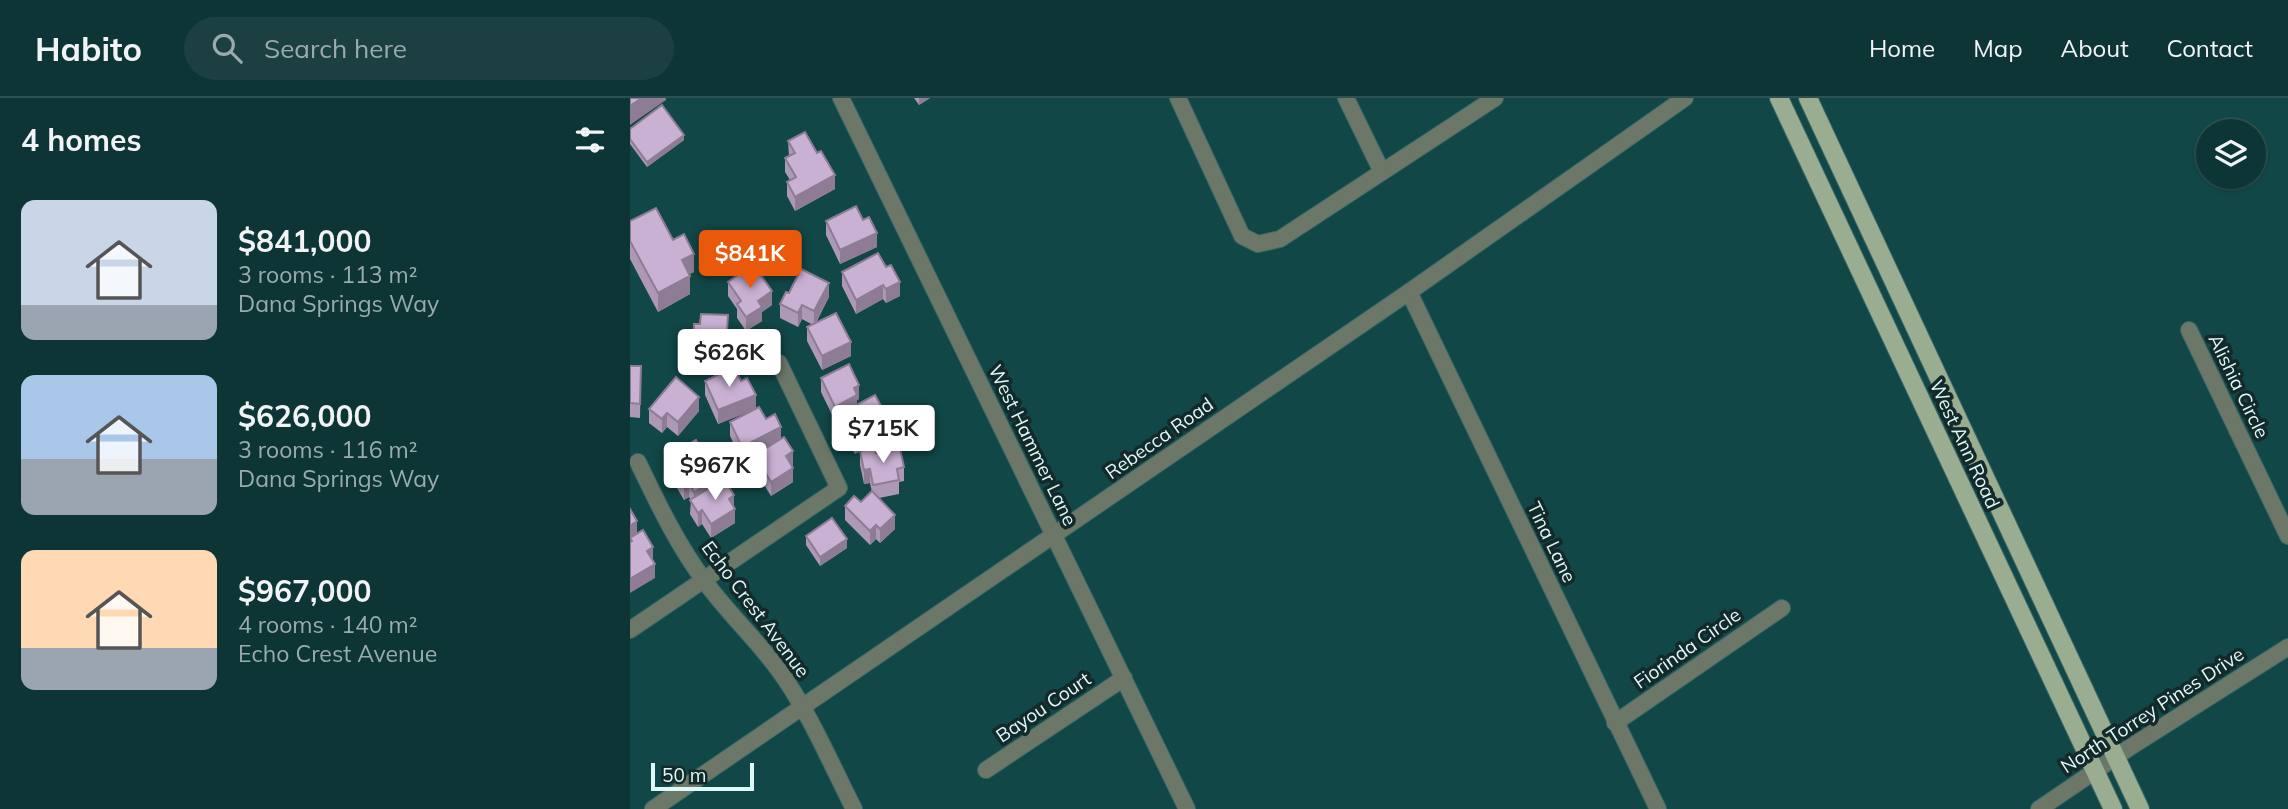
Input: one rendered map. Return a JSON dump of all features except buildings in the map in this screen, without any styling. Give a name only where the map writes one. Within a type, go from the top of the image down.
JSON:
[{"type":"main road","name":"West Ann Road","points":[[1779,98],[2113,809]]},
{"type":"main road","name":"West Ann Road","points":[[1808,98],[2140,809]]},
{"type":"main road","points":[[1919,397],[1940,385]]},
{"type":"street","name":"West Hammer Lane","points":[[841,98],[1187,809]]},
{"type":"street","points":[[1178,98],[1242,236],[1258,244],[1280,239],[1495,98]]},
{"type":"street","points":[[1346,98],[1382,172]]},
{"type":"street","name":"Rebecca Road","points":[[653,809],[1409,292],[1685,98]]},
{"type":"street","name":"Tina Lane","points":[[1409,292],[1658,809]]},
{"type":"street","name":"Alishia Circle","points":[[2189,330],[2288,536]]},
{"type":"street","points":[[630,630],[839,488],[779,363]]},
{"type":"street","name":"Echo Crest Avenue","points":[[638,462],[668,523],[704,580],[734,620],[777,668],[802,707],[854,809]]},
{"type":"street","name":"Fiorinda Circle","points":[[1615,723],[1782,608]]},
{"type":"street","name":"North Torrey Pines Drive","points":[[2039,809],[2115,757],[2288,647]]},
{"type":"street","name":"Bayou Court","points":[[986,771],[1124,678]]},
{"type":"street","points":[[677,793],[685,809]]}]
